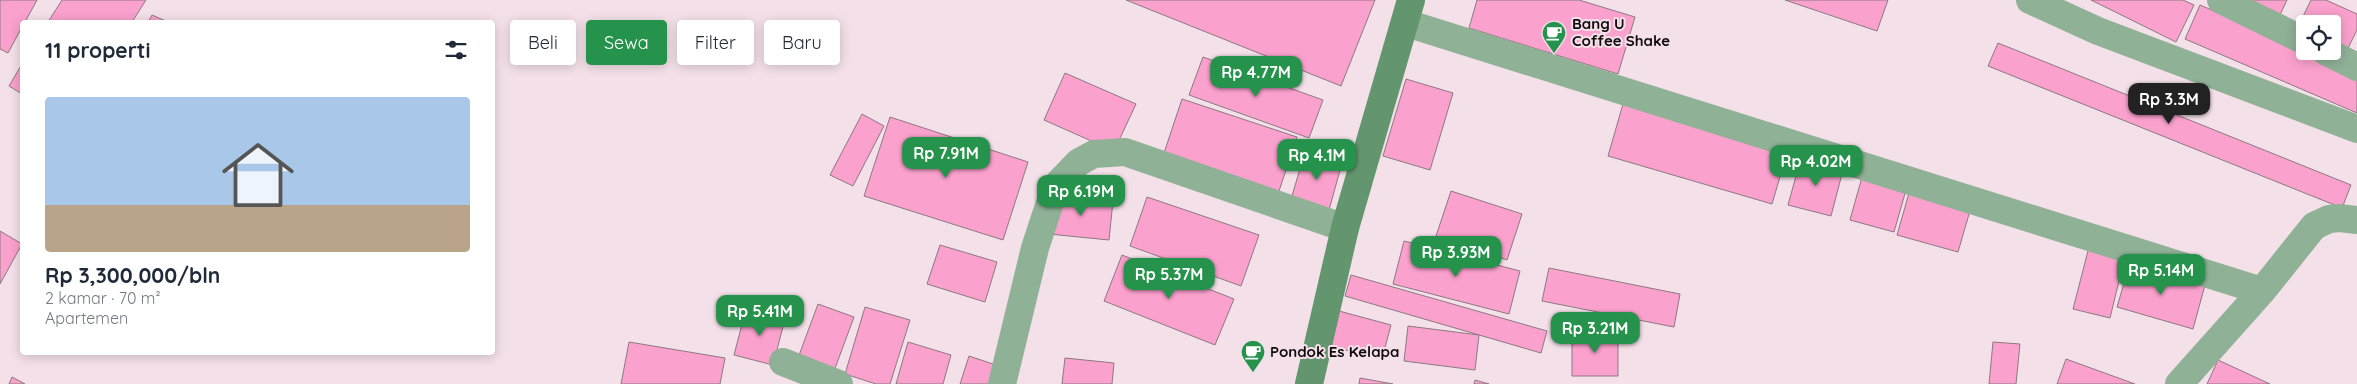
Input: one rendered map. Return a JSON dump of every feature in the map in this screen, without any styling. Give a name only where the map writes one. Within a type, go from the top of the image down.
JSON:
[{"type":"main road","points":[[1309,384],[1345,228],[1408,12]]},
{"type":"street","points":[[2030,0],[2098,31],[2357,129]]},
{"type":"street","points":[[2221,0],[2296,37]]},
{"type":"street","points":[[1408,12],[2262,291]]},
{"type":"street","points":[[2341,59],[2357,67]]},
{"type":"street","points":[[1002,384],[1035,248],[1056,187],[1079,162],[1094,154],[1125,152],[1345,228]]},
{"type":"street","points":[[2179,384],[2262,291],[2314,226],[2328,219],[2357,220]]},
{"type":"street","points":[[782,362],[839,384]]},
{"type":"building","points":[[0,0],[37,0],[26,20],[20,20],[20,31],[8,53],[0,49]]},
{"type":"building","points":[[62,0],[146,0],[133,20],[49,20]]},
{"type":"building","points":[[1126,0],[1375,0],[1341,86]]},
{"type":"building","points":[[1477,0],[1579,0],[1635,17],[1618,74],[1469,28]]},
{"type":"building","points":[[1785,0],[1888,0],[1877,31]]},
{"type":"building","points":[[2091,0],[2183,0],[2194,5],[2176,42]]},
{"type":"building","points":[[2244,0],[2287,0],[2278,19]]},
{"type":"building","points":[[2311,0],[2326,0],[2357,14],[2357,30],[2345,54],[2341,52],[2341,15],[2304,15]]},
{"type":"building","points":[[2200,5],[2296,46],[2296,60],[2329,60],[2357,72],[2357,113],[2185,39]]},
{"type":"building","points":[[152,15],[163,20],[149,20]]},
{"type":"building","points":[[1998,43],[2351,185],[2342,208],[1988,66]]},
{"type":"building","points":[[1203,57],[1323,100],[1309,138],[1189,95]]},
{"type":"building","points":[[20,67],[20,93],[9,86]]},
{"type":"building","points":[[1065,73],[1136,104],[1114,151],[1044,120]]},
{"type":"building","points":[[1406,79],[1453,93],[1430,170],[1383,156]]},
{"type":"building","points":[[1182,99],[1297,137],[1276,200],[1161,162]]},
{"type":"building","points":[[1623,104],[1787,153],[1772,204],[1608,156]]},
{"type":"building","points":[[862,114],[884,126],[853,186],[830,175]]},
{"type":"building","points":[[890,117],[1028,162],[1003,240],[864,196]]},
{"type":"building","points":[[1307,145],[1344,156],[1327,217],[1289,206]]},
{"type":"building","points":[[1801,158],[1843,170],[1831,216],[1788,205]]},
{"type":"building","points":[[1862,177],[1906,190],[1894,232],[1850,220]]},
{"type":"building","points":[[1911,186],[1972,204],[1958,252],[1897,235]]},
{"type":"building","points":[[1451,191],[1522,214],[1507,260],[1436,236]]},
{"type":"building","points":[[1054,194],[1113,201],[1109,240],[1049,234]]},
{"type":"building","points":[[1147,197],[1259,235],[1241,286],[1130,246]]},
{"type":"building","points":[[0,231],[20,243],[20,248],[0,284]]},
{"type":"building","points":[[1404,241],[1520,271],[1509,314],[1393,284]]},
{"type":"building","points":[[2090,243],[2126,252],[2110,318],[2073,309]]},
{"type":"building","points":[[940,245],[997,262],[985,302],[927,284]]},
{"type":"building","points":[[1122,255],[1234,299],[1215,345],[1104,301]]},
{"type":"building","points":[[2130,263],[2205,285],[2193,329],[2117,307]]},
{"type":"building","points":[[1549,268],[1680,294],[1674,327],[1542,301]]},
{"type":"building","points":[[1351,275],[1547,331],[1541,353],[1345,296]]},
{"type":"building","points":[[818,304],[854,317],[834,371],[798,358]]},
{"type":"building","points":[[865,307],[910,320],[890,384],[876,384],[845,374]]},
{"type":"building","points":[[746,309],[785,319],[773,365],[734,355]]},
{"type":"building","points":[[1339,311],[1391,325],[1382,359],[1329,346]]},
{"type":"building","points":[[1408,326],[1479,335],[1475,370],[1404,361]]},
{"type":"building","points":[[1572,331],[1618,331],[1618,376],[1572,376]]},
{"type":"building","points":[[629,342],[725,358],[720,384],[621,384]]},
{"type":"building","points":[[908,342],[951,355],[943,384],[896,384]]},
{"type":"building","points":[[1993,342],[2020,344],[2016,384],[1989,384]]},
{"type":"building","points":[[969,356],[1005,368],[999,384],[960,384]]},
{"type":"building","points":[[1065,358],[1114,363],[1112,384],[1062,384]]},
{"type":"building","points":[[2066,359],[2135,384],[2057,384]]},
{"type":"building","points":[[2218,360],[2270,384],[2207,384]]},
{"type":"building","points":[[12,377],[25,384],[9,384]]},
{"type":"building","points":[[1360,378],[1393,384],[1359,384]]},
{"type":"building","points":[[1475,380],[1489,384],[1474,384]]},
{"type":"place","name":"Bang U Coffee Shake","points":[[1554,54]]},
{"type":"place","name":"Pondok Es Kelapa","points":[[1253,373]]}]
